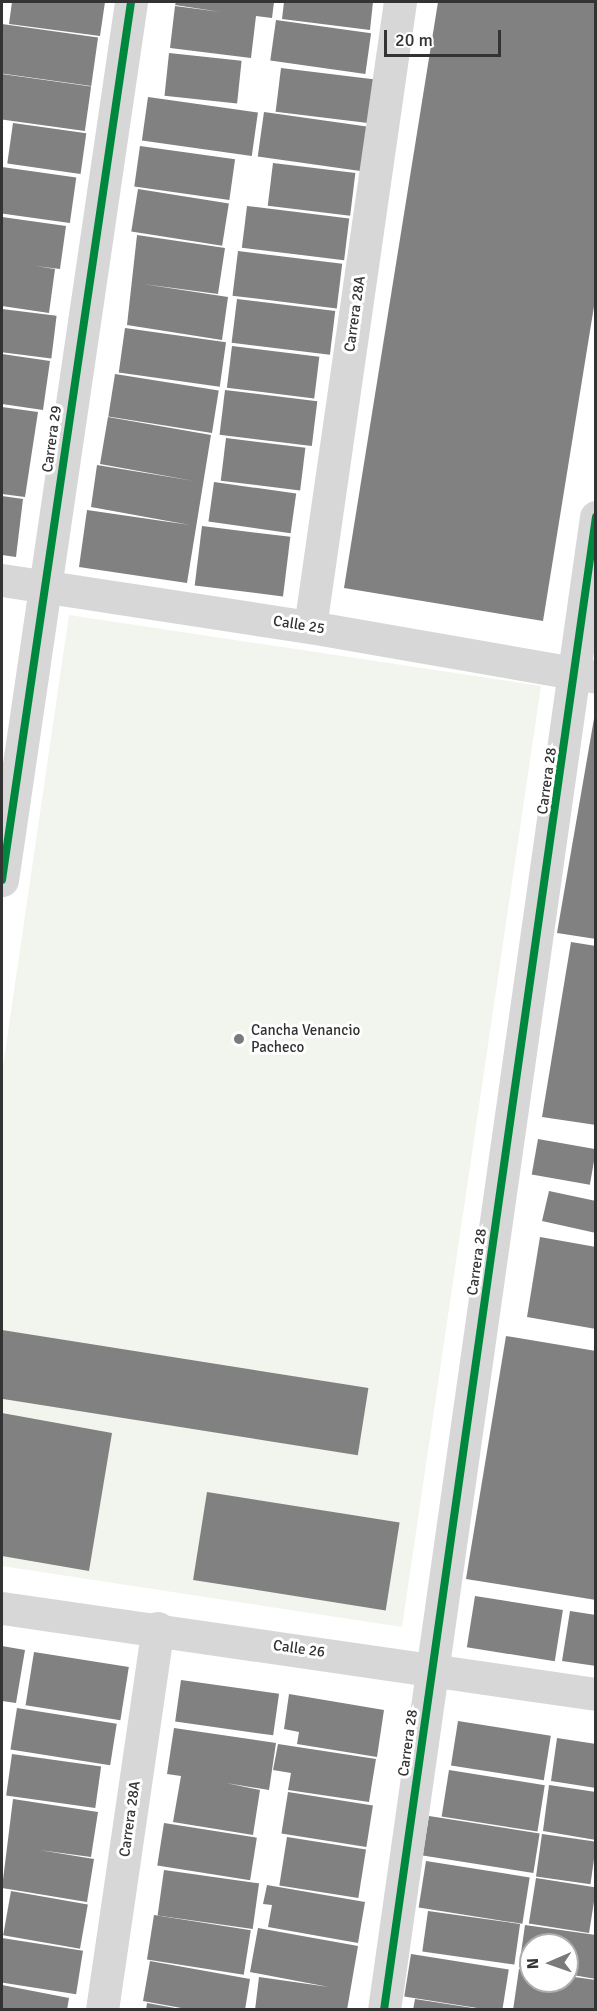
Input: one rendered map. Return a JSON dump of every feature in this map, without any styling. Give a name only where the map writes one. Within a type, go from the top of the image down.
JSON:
[{"type":"street","name":"Carrera 29","points":[[2,880],[131,2]]},
{"type":"street","name":"Carrera 28A","points":[[310,627],[400,2]]},
{"type":"street","name":"Carrera 28","points":[[384,2010],[432,1668],[586,676],[596,517]]},
{"type":"street","name":"Calle 25","points":[[2,580],[310,627],[586,676]]},
{"type":"street","name":"Calle 26","points":[[2,1608],[158,1628],[596,1694]]},
{"type":"street","name":"Carrera 28A","points":[[102,2010],[158,1628]]},
{"type":"shaded area","points":[[69,615],[541,686],[402,1627],[2,1566],[2,1073]]},
{"type":"building","points":[[12,2],[105,2],[100,36],[9,24]]},
{"type":"building","points":[[176,2],[274,2],[272,18],[256,16],[251,58],[170,48],[175,6],[221,12],[175,5]]},
{"type":"building","points":[[284,2],[373,2],[370,30],[282,19]]},
{"type":"building","points":[[438,2],[596,2],[596,294],[543,621],[344,588]]},
{"type":"building","points":[[276,20],[371,33],[365,74],[270,61]]},
{"type":"building","points":[[2,24],[98,37],[91,86],[2,73]]},
{"type":"building","points":[[169,53],[242,61],[237,103],[165,96]]},
{"type":"building","points":[[281,68],[373,79],[368,123],[276,112]]},
{"type":"building","points":[[2,74],[91,87],[85,131],[2,119]]},
{"type":"building","points":[[148,97],[258,112],[252,156],[142,141]]},
{"type":"building","points":[[264,112],[372,127],[366,172],[258,157]]},
{"type":"building","points":[[13,123],[86,133],[81,174],[7,164]]},
{"type":"building","points":[[140,146],[235,159],[229,200],[134,187]]},
{"type":"building","points":[[273,163],[355,173],[350,216],[268,206]]},
{"type":"building","points":[[2,167],[76,177],[70,223],[2,213]]},
{"type":"building","points":[[138,189],[229,203],[222,246],[131,231]]},
{"type":"building","points":[[247,206],[349,219],[344,260],[242,248]]},
{"type":"building","points":[[2,217],[66,226],[60,269],[35,266],[55,269],[49,313],[2,306]]},
{"type":"building","points":[[137,235],[225,248],[218,294],[143,284],[228,297],[222,340],[127,325]]},
{"type":"building","points":[[238,251],[342,264],[337,308],[233,296]]},
{"type":"building","points":[[237,299],[335,311],[330,355],[232,343]]},
{"type":"building","points":[[2,309],[57,316],[51,358],[2,352]]},
{"type":"building","points":[[125,328],[226,342],[220,387],[119,373]]},
{"type":"building","points":[[232,346],[319,357],[314,398],[227,388]]},
{"type":"building","points":[[2,354],[50,361],[43,410],[2,404]]},
{"type":"building","points":[[115,374],[219,390],[212,433],[108,416]]},
{"type":"building","points":[[225,390],[317,401],[312,446],[220,435]]},
{"type":"building","points":[[2,407],[38,412],[25,497],[2,494]]},
{"type":"building","points":[[108,417],[211,435],[187,583],[79,567],[87,510],[190,525],[91,507],[97,465],[194,481],[100,464]]},
{"type":"building","points":[[226,438],[305,448],[300,490],[221,481]]},
{"type":"building","points":[[214,482],[296,494],[291,533],[208,522]]},
{"type":"building","points":[[2,496],[23,499],[16,557],[2,555]]},
{"type":"building","points":[[202,526],[290,537],[283,596],[195,586]]},
{"type":"building","points":[[596,707],[596,939],[557,933]]},
{"type":"building","points":[[571,942],[596,946],[596,1125],[542,1117]]},
{"type":"building","points":[[538,1139],[596,1149],[590,1185],[532,1174]]},
{"type":"building","points":[[549,1191],[596,1201],[596,1233],[542,1221]]},
{"type":"building","points":[[540,1237],[596,1247],[596,1329],[527,1317]]},
{"type":"building","points":[[2,1330],[368,1388],[358,1455],[2,1399]]},
{"type":"building","points":[[506,1336],[596,1351],[596,1600],[466,1579]]},
{"type":"building","points":[[2,1413],[112,1433],[89,1571],[2,1556]]},
{"type":"building","points":[[207,1492],[400,1523],[386,1610],[193,1580]]},
{"type":"building","points":[[475,1596],[563,1610],[555,1661],[467,1647]]},
{"type":"building","points":[[570,1611],[596,1615],[596,1666],[562,1661]]},
{"type":"building","points":[[2,1646],[25,1650],[16,1703],[2,1701]]},
{"type":"building","points":[[34,1652],[129,1667],[120,1720],[26,1705]]},
{"type":"building","points":[[181,1680],[279,1694],[273,1735],[175,1722]]},
{"type":"building","points":[[289,1694],[384,1710],[377,1757],[297,1744],[299,1732],[284,1729]]},
{"type":"building","points":[[17,1708],[117,1724],[110,1765],[10,1749]]},
{"type":"building","points":[[458,1721],[551,1736],[544,1780],[451,1765]]},
{"type":"building","points":[[174,1728],[276,1743],[269,1790],[226,1783],[260,1790],[253,1835],[173,1822],[181,1776],[167,1774]]},
{"type":"building","points":[[557,1738],[596,1744],[596,1788],[551,1781]]},
{"type":"building","points":[[278,1744],[376,1759],[369,1802],[288,1790],[291,1773],[273,1770]]},
{"type":"building","points":[[12,1754],[101,1767],[95,1808],[6,1796]]},
{"type":"building","points":[[449,1770],[545,1785],[537,1832],[442,1816]]},
{"type":"building","points":[[549,1785],[596,1792],[596,1840],[543,1831]]},
{"type":"building","points":[[288,1792],[373,1805],[366,1847],[281,1833]]},
{"type":"building","points":[[13,1799],[98,1812],[91,1857],[39,1850],[94,1859],[87,1902],[2,1888]]},
{"type":"building","points":[[429,1816],[540,1834],[533,1873],[423,1856]]},
{"type":"building","points":[[164,1823],[257,1838],[250,1880],[157,1865]]},
{"type":"building","points":[[542,1834],[596,1842],[590,1884],[536,1877]]},
{"type":"building","points":[[287,1837],[366,1850],[358,1898],[279,1885]]},
{"type":"building","points":[[426,1861],[530,1877],[522,1924],[419,1907]]},
{"type":"building","points":[[164,1870],[259,1883],[253,1929],[158,1916]]},
{"type":"building","points":[[536,1878],[596,1888],[589,1933],[529,1923]]},
{"type":"building","points":[[267,1885],[365,1902],[358,1943],[268,1927],[272,1905],[263,1904]]},
{"type":"building","points":[[11,1891],[88,1905],[80,1949],[3,1935]]},
{"type":"building","points":[[428,1911],[520,1924],[514,1965],[422,1952]]},
{"type":"building","points":[[154,1915],[251,1930],[244,1975],[147,1959]]},
{"type":"building","points":[[525,1925],[596,1935],[596,1979],[579,1976],[579,1933],[524,1933]]},
{"type":"building","points":[[258,1928],[358,1946],[347,2010],[255,2010],[259,1977],[329,1987],[250,1972]]},
{"type":"building","points":[[2,1938],[83,1951],[76,1994],[2,1983]]},
{"type":"building","points":[[411,1954],[509,1969],[502,2010],[404,1996]]},
{"type":"building","points":[[150,1961],[250,1979],[245,2010],[192,2010],[143,2001]]},
{"type":"building","points":[[519,1969],[519,1993],[579,1993],[579,1978],[596,1980],[596,2010],[513,2010]]},
{"type":"building","points":[[2,1985],[69,1998],[67,2010],[2,2010]]},
{"type":"building","points":[[415,1999],[473,2008],[473,2010],[413,2010]]},
{"type":"building","points":[[147,2003],[175,2008],[175,2010],[146,2010]]},
{"type":"cycle path","points":[[2,880],[131,2]]},
{"type":"cycle path","points":[[384,2010],[596,517]]},
{"type":"place","name":"Cancha Venancio Pacheco","points":[[239,1039]]}]
